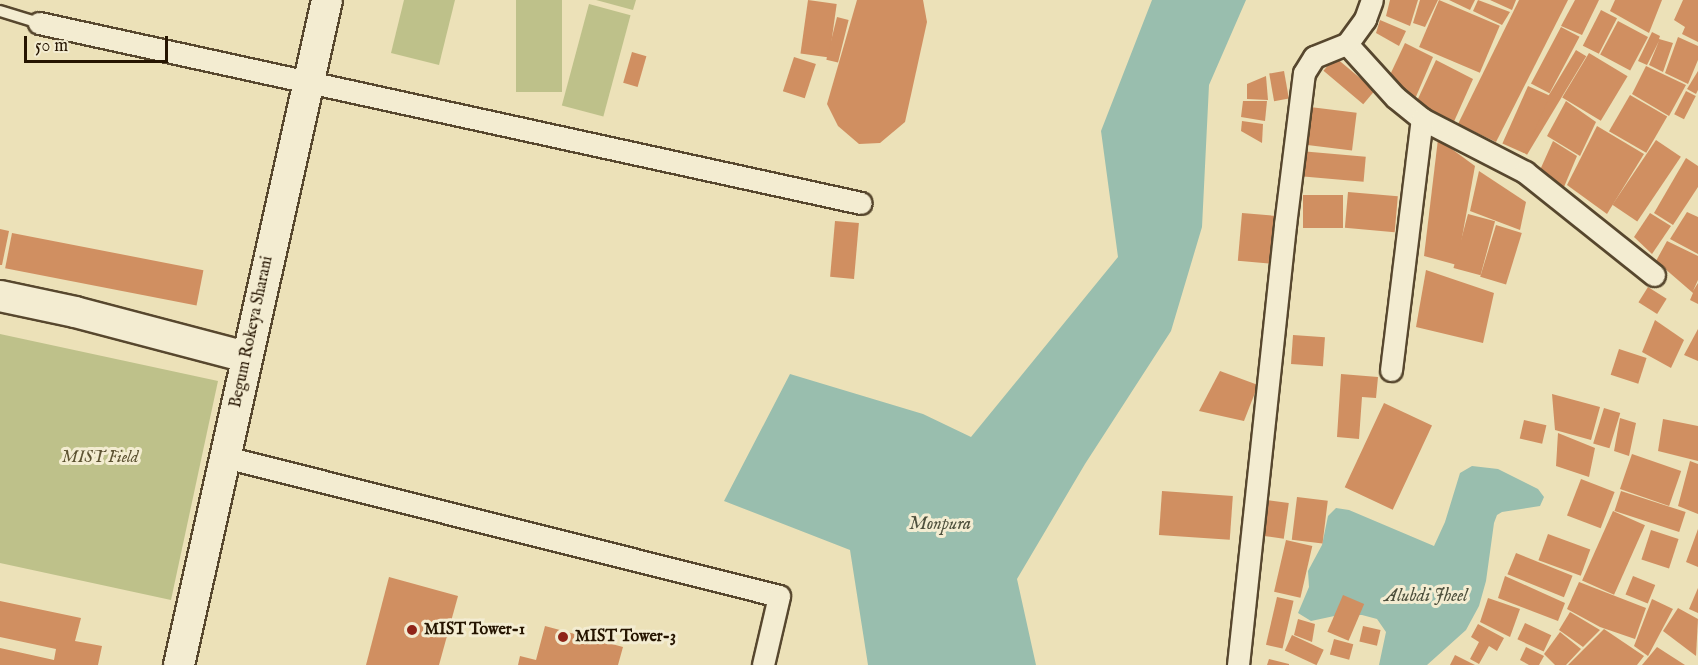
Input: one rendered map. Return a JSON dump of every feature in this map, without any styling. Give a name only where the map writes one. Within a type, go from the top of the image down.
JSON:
[{"type":"street","name":"Begum Rokeya Sharani","points":[[179,665],[327,0]]},
{"type":"street","points":[[1238,665],[1285,225],[1304,73],[1314,57],[1347,44],[1365,19],[1372,0]]},
{"type":"street","points":[[39,23],[861,203]]},
{"type":"street","points":[[1347,44],[1395,97],[1422,119],[1525,172],[1654,274]]},
{"type":"street","points":[[1391,370],[1422,119]]},
{"type":"street","points":[[0,296],[75,312],[246,357]]},
{"type":"street","points":[[225,457],[779,596],[763,665]]},
{"type":"lane","points":[[0,11],[39,23]]},
{"type":"green space","points":[[404,0],[455,0],[439,65],[391,53]]},
{"type":"green space","points":[[516,0],[562,0],[562,92],[516,92]]},
{"type":"green space","points":[[596,0],[636,0],[633,10]]},
{"type":"green space","points":[[589,4],[631,15],[603,117],[562,105]]},
{"type":"green space","name":"MIST Field","points":[[0,334],[218,381],[171,600],[0,563]]},
{"type":"water","name":"Monpura","points":[[1152,0],[1246,0],[1209,85],[1202,227],[1171,331],[1085,464],[1017,579],[1036,665],[868,665],[850,550],[724,501],[790,374],[923,414],[971,437],[1118,257],[1101,131]]},
{"type":"water","name":"Alubdi Jheel","points":[[1472,466],[1498,469],[1538,489],[1544,497],[1540,506],[1502,512],[1497,515],[1486,581],[1479,606],[1466,630],[1427,665],[1379,665],[1386,632],[1377,619],[1362,615],[1339,615],[1311,621],[1298,613],[1309,587],[1308,571],[1322,545],[1328,516],[1336,508],[1349,510],[1434,546],[1445,522],[1460,473]]},
{"type":"building","points":[[808,0],[837,4],[829,58],[800,53]]},
{"type":"building","points":[[857,0],[923,0],[927,22],[905,122],[880,143],[859,144],[838,126],[827,104]]},
{"type":"building","points":[[1390,0],[1418,0],[1410,26],[1386,16]]},
{"type":"building","points":[[1420,0],[1438,0],[1425,27],[1413,23]]},
{"type":"building","points":[[1439,0],[1500,26],[1480,73],[1419,47]]},
{"type":"building","points":[[1449,0],[1475,0],[1470,10]]},
{"type":"building","points":[[1478,0],[1510,12],[1502,25],[1473,11]]},
{"type":"building","points":[[1490,0],[1516,0],[1512,10]]},
{"type":"building","points":[[1519,0],[1568,0],[1496,142],[1458,124]]},
{"type":"building","points":[[1575,0],[1599,0],[1582,35],[1561,26]]},
{"type":"building","points":[[1615,0],[1662,0],[1649,33],[1610,11]]},
{"type":"building","points":[[1683,0],[1698,0],[1698,42],[1682,34],[1685,27],[1674,20]]},
{"type":"building","points":[[1601,10],[1617,18],[1599,54],[1583,46]]},
{"type":"building","points":[[837,17],[849,20],[838,63],[826,60]]},
{"type":"building","points":[[1380,20],[1406,31],[1399,46],[1376,33]]},
{"type":"building","points":[[1618,21],[1648,37],[1630,71],[1600,55]]},
{"type":"building","points":[[1561,27],[1580,37],[1549,93],[1531,84]]},
{"type":"building","points":[[1652,32],[1660,36],[1659,39],[1673,43],[1663,72],[1649,65],[1659,41],[1647,65],[1638,61]]},
{"type":"building","points":[[1678,37],[1698,46],[1698,60],[1688,84],[1665,73]]},
{"type":"building","points":[[1405,43],[1433,57],[1415,99],[1389,77]]},
{"type":"building","points":[[1576,50],[1586,56],[1527,155],[1517,149]]},
{"type":"building","points":[[632,52],[646,56],[638,87],[623,83]]},
{"type":"building","points":[[1589,53],[1628,76],[1601,121],[1562,98]]},
{"type":"building","points":[[794,57],[816,64],[805,98],[783,91]]},
{"type":"building","points":[[1335,57],[1375,90],[1363,104],[1323,71]]},
{"type":"building","points":[[1436,60],[1473,79],[1452,126],[1416,103]]},
{"type":"building","points":[[1646,66],[1686,85],[1669,116],[1632,94]]},
{"type":"building","points":[[1284,71],[1289,99],[1274,101],[1269,74]]},
{"type":"building","points":[[1698,71],[1698,90],[1696,94],[1687,89]]},
{"type":"building","points":[[1266,76],[1268,100],[1247,99],[1247,84]]},
{"type":"building","points":[[1528,86],[1550,96],[1524,153],[1502,144]]},
{"type":"building","points":[[1686,91],[1696,96],[1684,119],[1674,114]]},
{"type":"building","points":[[1630,95],[1667,116],[1646,153],[1609,131]]},
{"type":"building","points":[[1243,101],[1267,101],[1265,121],[1241,117]]},
{"type":"building","points":[[1566,101],[1596,122],[1580,156],[1547,136]]},
{"type":"building","points":[[1310,107],[1357,113],[1352,150],[1305,145]]},
{"type":"building","points":[[1242,121],[1263,124],[1262,143],[1241,131]]},
{"type":"building","points":[[1597,126],[1644,154],[1607,214],[1567,185]]},
{"type":"building","points":[[1438,139],[1475,166],[1457,265],[1424,256]]},
{"type":"building","points":[[1656,140],[1681,157],[1637,221],[1612,205]]},
{"type":"building","points":[[1553,141],[1577,156],[1564,187],[1540,170]]},
{"type":"building","points":[[1300,151],[1366,157],[1364,182],[1298,176]]},
{"type":"building","points":[[1686,158],[1698,166],[1698,187],[1673,225],[1654,213]]},
{"type":"building","points":[[1479,171],[1526,202],[1520,230],[1470,211]]},
{"type":"building","points":[[1348,192],[1398,196],[1395,232],[1345,228]]},
{"type":"building","points":[[1303,195],[1343,195],[1343,228],[1303,228]]},
{"type":"building","points":[[1687,212],[1698,217],[1698,254],[1670,239]]},
{"type":"building","points":[[1242,213],[1276,216],[1272,264],[1238,261]]},
{"type":"building","points":[[1650,213],[1671,226],[1652,254],[1634,237]]},
{"type":"building","points":[[1468,214],[1495,221],[1481,275],[1454,268]]},
{"type":"building","points":[[835,221],[859,223],[854,279],[830,277]]},
{"type":"building","points":[[1496,225],[1522,233],[1506,285],[1480,277]]},
{"type":"building","points":[[0,229],[9,231],[2,265],[0,265]]},
{"type":"building","points":[[12,233],[203,270],[197,306],[5,268]]},
{"type":"building","points":[[1667,241],[1698,256],[1698,280],[1693,291],[1698,283],[1698,304],[1690,300],[1693,293],[1656,261]]},
{"type":"building","points":[[1426,270],[1494,293],[1483,343],[1416,327]]},
{"type":"building","points":[[1648,287],[1667,299],[1657,314],[1638,302]]},
{"type":"building","points":[[1655,320],[1684,340],[1671,368],[1642,352]]},
{"type":"building","points":[[1698,329],[1698,361],[1684,355]]},
{"type":"building","points":[[1293,335],[1325,337],[1323,366],[1291,364]]},
{"type":"building","points":[[1619,349],[1647,358],[1638,384],[1611,375]]},
{"type":"building","points":[[1220,371],[1258,385],[1244,421],[1199,411]]},
{"type":"building","points":[[1341,374],[1378,377],[1376,398],[1362,397],[1359,439],[1337,437]]},
{"type":"building","points":[[1552,394],[1600,407],[1591,440],[1555,430]]},
{"type":"building","points":[[1384,403],[1432,425],[1393,510],[1345,487]]},
{"type":"building","points":[[1604,408],[1620,413],[1609,448],[1593,443]]},
{"type":"building","points":[[1620,418],[1636,423],[1629,456],[1614,451]]},
{"type":"building","points":[[1663,419],[1698,426],[1698,461],[1658,451]]},
{"type":"building","points":[[1524,420],[1546,425],[1542,444],[1520,439]]},
{"type":"building","points":[[1558,433],[1595,448],[1589,477],[1556,466]]},
{"type":"building","points":[[1632,454],[1681,471],[1669,506],[1620,489]]},
{"type":"building","points":[[1690,461],[1698,464],[1698,514],[1678,506]]},
{"type":"building","points":[[1581,479],[1615,492],[1601,528],[1567,515]]},
{"type":"building","points":[[1162,491],[1233,496],[1230,540],[1159,535]]},
{"type":"building","points":[[1621,491],[1686,512],[1679,532],[1615,511]]},
{"type":"building","points":[[1297,497],[1328,501],[1323,543],[1292,540]]},
{"type":"building","points":[[1267,500],[1289,503],[1284,539],[1262,536]]},
{"type":"building","points":[[1613,511],[1645,525],[1614,595],[1582,580]]},
{"type":"building","points":[[1698,529],[1698,567],[1686,562]]},
{"type":"building","points":[[1651,530],[1679,539],[1669,568],[1641,559]]},
{"type":"building","points":[[1548,534],[1590,549],[1581,576],[1538,560]]},
{"type":"building","points":[[1286,540],[1312,546],[1300,598],[1274,592]]},
{"type":"building","points":[[1516,553],[1573,576],[1564,597],[1507,574]]},
{"type":"building","points":[[1505,576],[1565,603],[1558,621],[1498,598]]},
{"type":"building","points":[[1633,576],[1655,585],[1648,604],[1626,595]]},
{"type":"building","name":"MIST Tower-1","points":[[389,577],[458,596],[439,665],[366,665]]},
{"type":"building","points":[[1579,582],[1646,608],[1635,639],[1600,627],[1567,609]]},
{"type":"building","points":[[1698,588],[1698,613],[1689,609]]},
{"type":"building","points":[[1343,595],[1364,604],[1349,641],[1327,632]]},
{"type":"building","points":[[1277,597],[1294,601],[1283,649],[1266,645]]},
{"type":"building","points":[[1488,598],[1520,609],[1510,637],[1480,622]]},
{"type":"building","points":[[1652,599],[1673,609],[1648,656],[1634,646]]},
{"type":"building","points":[[0,601],[81,618],[75,641],[102,646],[98,665],[0,665],[0,648],[54,660],[56,649],[0,637]]},
{"type":"building","points":[[1678,608],[1698,619],[1696,656],[1663,631]]},
{"type":"building","points":[[1570,612],[1600,630],[1583,647],[1559,630]]},
{"type":"building","points":[[1298,619],[1315,624],[1312,642],[1294,635]]},
{"type":"building","points":[[1525,623],[1551,635],[1544,652],[1517,639]]},
{"type":"building","points":[[1478,624],[1504,638],[1497,651],[1489,646],[1479,664],[1470,659],[1479,642],[1471,637]]},
{"type":"building","name":"MIST Tower-3","points":[[545,626],[623,647],[618,665],[518,665],[520,656],[536,660]]},
{"type":"building","points":[[1363,626],[1381,630],[1377,646],[1359,642]]},
{"type":"building","points":[[1604,629],[1644,656],[1637,665],[1568,665]]},
{"type":"building","points":[[1560,632],[1581,649],[1566,665],[1555,665],[1544,654]]},
{"type":"building","points":[[1292,635],[1324,650],[1317,665],[1285,650]]},
{"type":"building","points":[[1334,639],[1353,644],[1349,660],[1330,654]]},
{"type":"building","points":[[1526,647],[1544,656],[1539,665],[1529,665],[1520,660]]},
{"type":"building","points":[[1657,647],[1685,665],[1642,665]]},
{"type":"building","points":[[1455,655],[1475,665],[1450,665]]},
{"type":"building","points":[[1269,659],[1289,664],[1289,665],[1267,665]]},
{"type":"place","name":"MIST Tower-1","points":[[412,630]]},
{"type":"place","name":"MIST Tower-3","points":[[563,637]]}]
